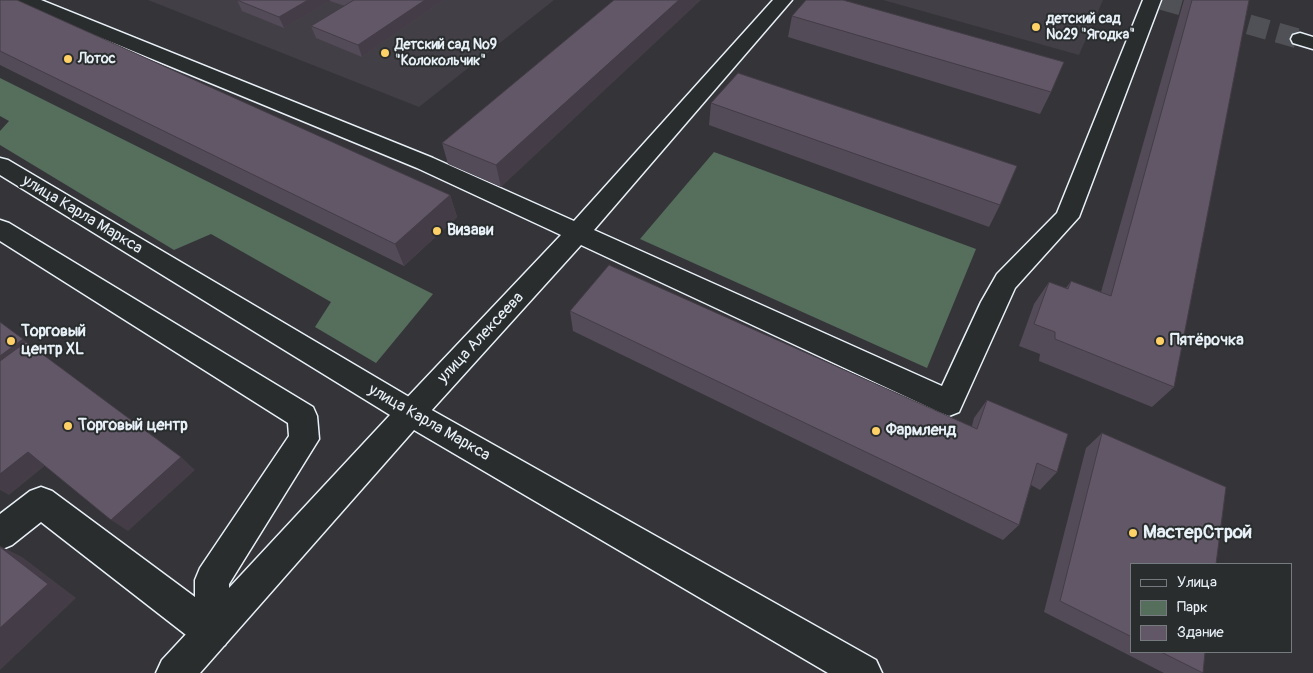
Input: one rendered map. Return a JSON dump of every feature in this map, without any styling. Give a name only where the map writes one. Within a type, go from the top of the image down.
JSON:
[{"type":"main road","points":[[28,0],[432,157],[578,233],[949,403],[994,302],[1006,281],[1067,216],[1152,0]]},
{"type":"main road","name":"улица Алексеева","points":[[175,673],[411,413],[578,233],[728,76],[783,0]]},
{"type":"main road","name":"улица Карла Маркса","points":[[0,165],[411,413],[863,673]]},
{"type":"main road","points":[[0,229],[302,416],[304,439],[259,505],[212,580],[212,632]]},
{"type":"main road","points":[[0,534],[41,502],[212,632]]},
{"type":"shaded area","name":"Детский сад №9 \"Колокольчик\"","points":[[148,0],[554,0],[419,107]]},
{"type":"shaded area","name":"детский сад №29 \"Ягодка\"","points":[[883,0],[1103,0],[1079,55]]},
{"type":"green space","points":[[0,78],[433,294],[376,363],[315,327],[331,302],[211,234],[174,250],[0,145],[0,131],[9,121],[0,116]]},
{"type":"green space","points":[[714,152],[976,249],[927,368],[640,239]]},
{"type":"building","points":[[0,0],[17,0],[450,195],[395,244],[0,51]]},
{"type":"building","points":[[237,0],[308,0],[279,17]]},
{"type":"building","points":[[354,0],[425,0],[358,45],[311,26]]},
{"type":"building","points":[[614,0],[679,0],[496,165],[442,143]]},
{"type":"building","points":[[806,0],[843,0],[1064,62],[1051,92],[792,16]]},
{"type":"building","points":[[1192,0],[1249,0],[1174,387],[1055,339],[1055,332],[1034,324],[1049,282],[1068,289],[1071,281],[1111,296]]},
{"type":"building","points":[[738,73],[1017,166],[1000,205],[711,103]]},
{"type":"building","points":[[609,265],[977,429],[987,400],[1068,434],[1057,472],[1037,463],[1019,525],[570,311]]},
{"type":"building","points":[[0,322],[23,339],[0,356]]},
{"type":"building","name":"Торговый центр","points":[[26,342],[181,457],[111,520],[28,452],[0,474],[0,361]]},
{"type":"building","name":"МастерСтрой","points":[[1102,433],[1226,487],[1216,563],[1130,563],[1130,636],[1060,601]]},
{"type":"building","points":[[0,547],[48,584],[0,628]]},
{"type":"building","points":[[1163,653],[1205,653],[1203,673]]},
{"type":"tunnel","points":[[1162,0],[1300,39]]},
{"type":"place","name":"детский сад №29 \"Ягодка\"","points":[[1036,27]]},
{"type":"place","name":"Детский сад №9 \"Колокольчик\"","points":[[385,53]]},
{"type":"place","name":"Лотос","points":[[68,59]]},
{"type":"place","name":"Визави","points":[[437,231]]},
{"type":"place","name":"Торговый центр XL","points":[[11,341]]},
{"type":"place","name":"Пятёрочка","points":[[1160,341]]},
{"type":"place","name":"Торговый центр","points":[[68,426]]},
{"type":"place","name":"Фармленд","points":[[876,431]]},
{"type":"place","name":"МастерСтрой","points":[[1133,533]]}]
